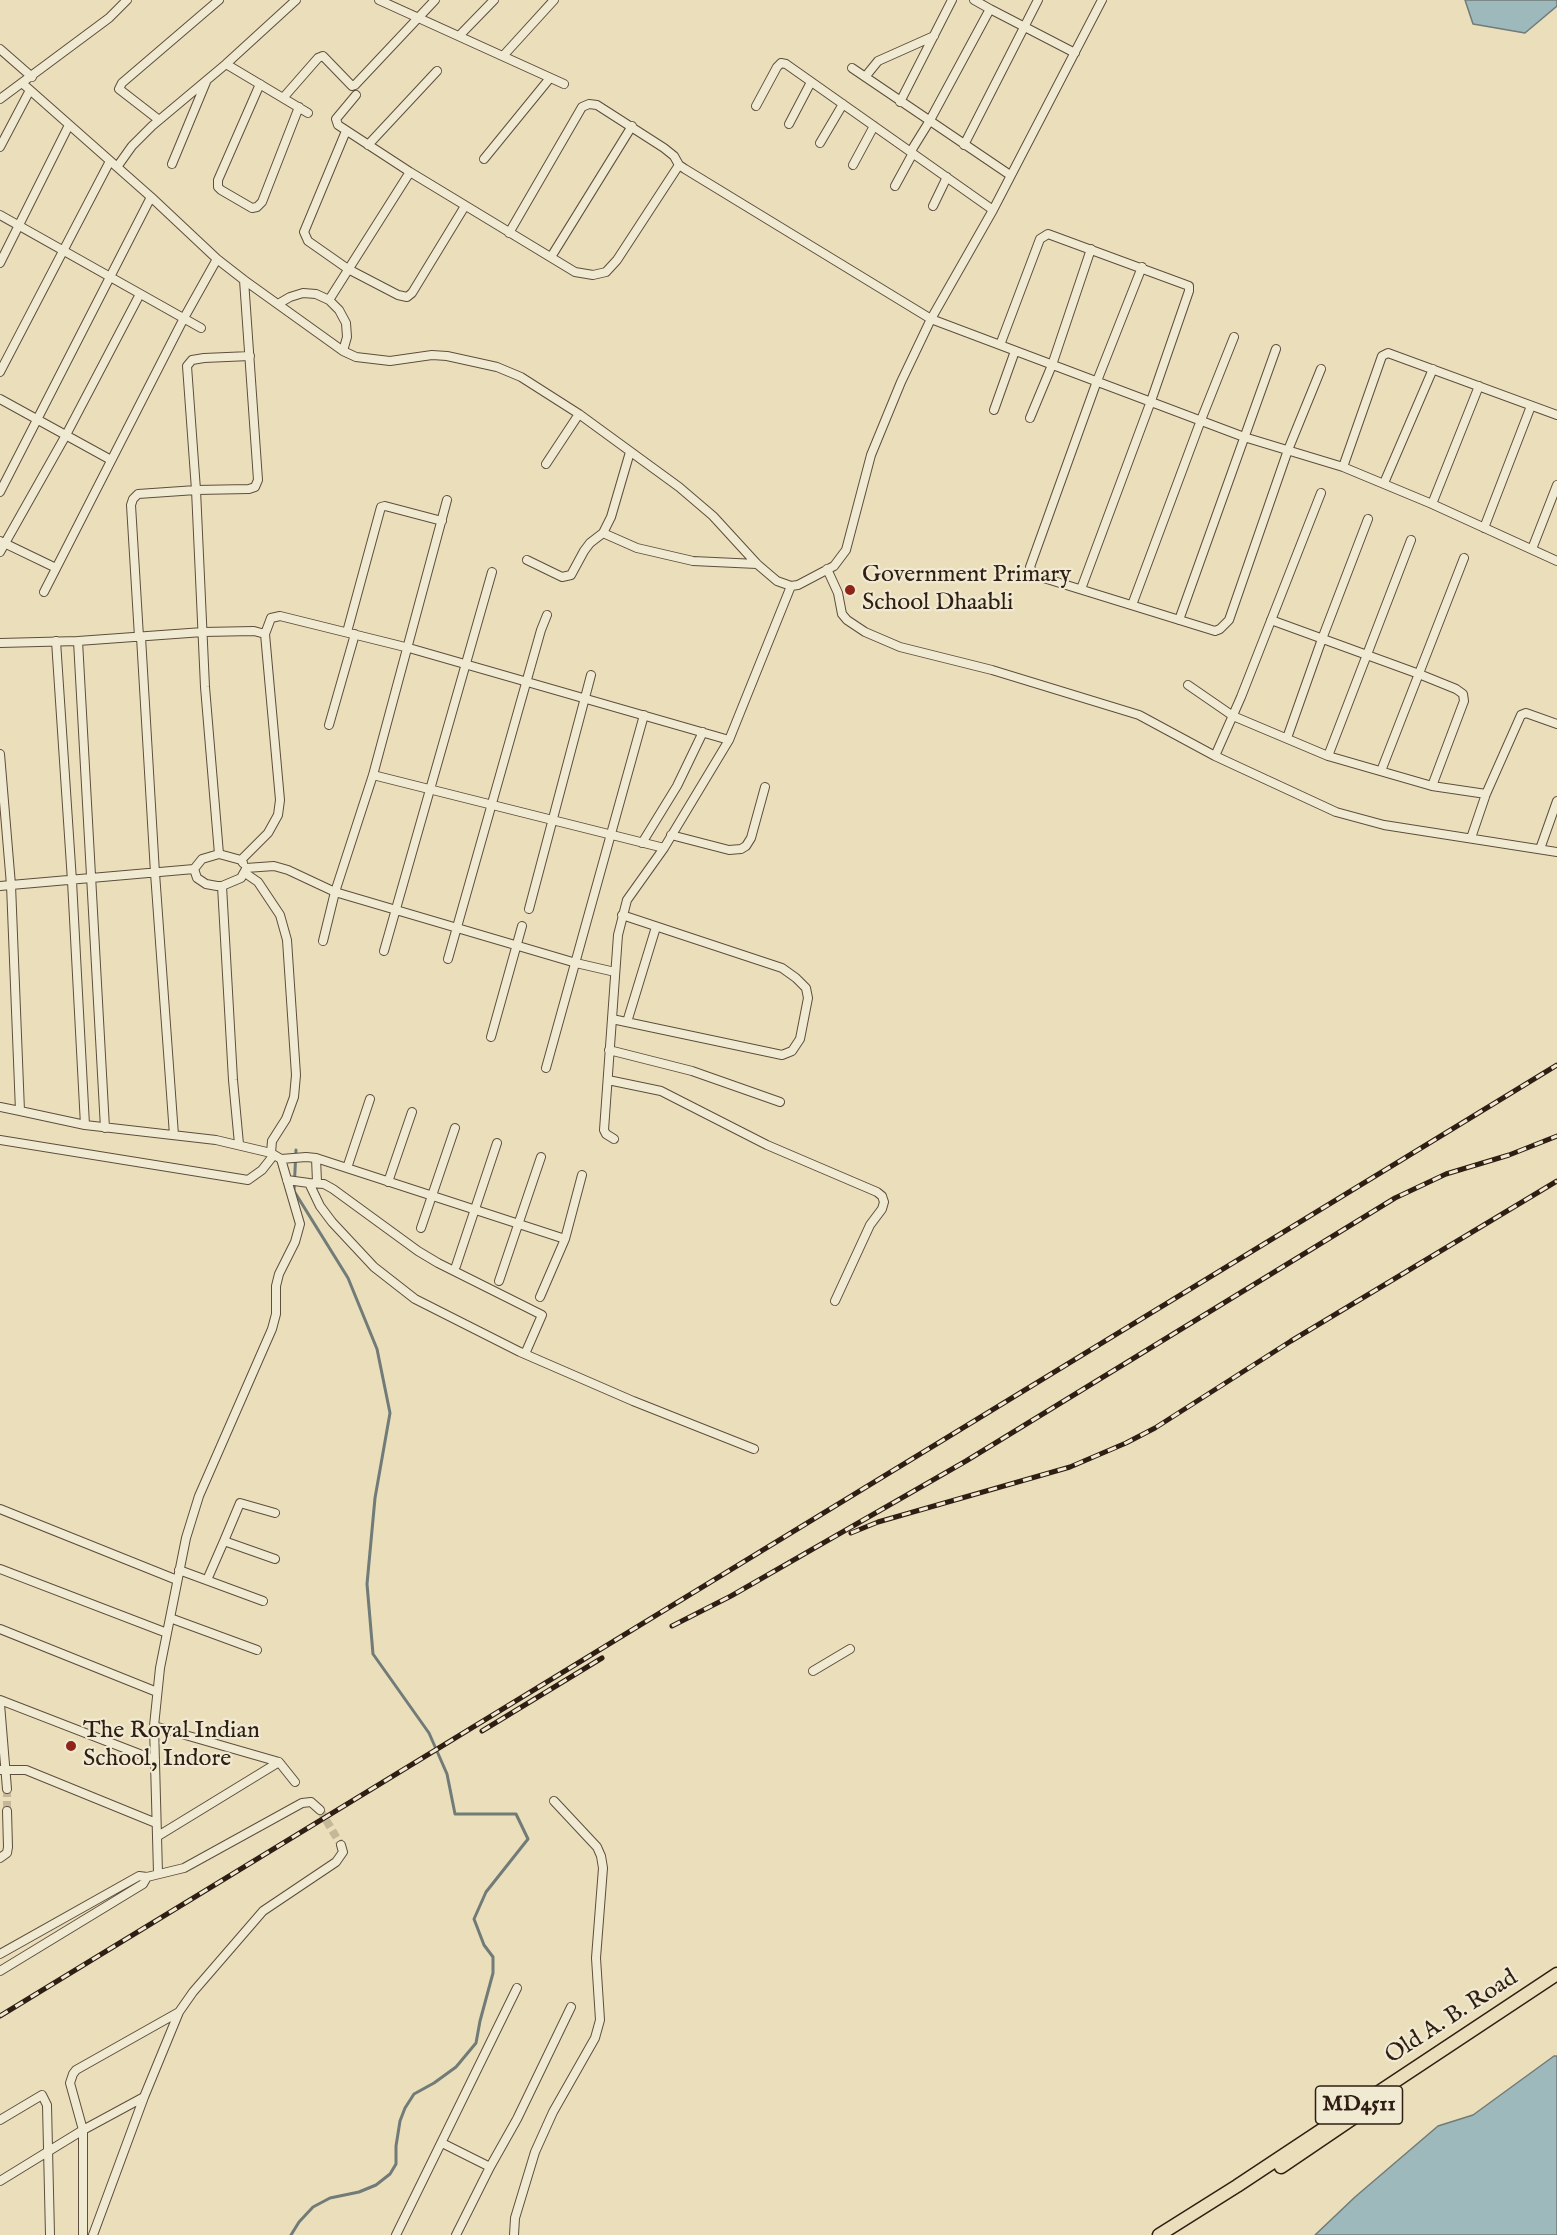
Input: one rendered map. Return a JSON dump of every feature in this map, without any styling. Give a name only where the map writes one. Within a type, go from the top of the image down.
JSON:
[{"type":"main road","name":"Old A. B. Road","points":[[1160,2235],[1557,1974]]},
{"type":"main road","name":"Old A. B. Road","points":[[1174,2235],[1324,2139],[1424,2069],[1557,1983]]},
{"type":"street","points":[[0,99],[109,18],[127,0]]},
{"type":"street","points":[[159,120],[119,88],[219,0]]},
{"type":"street","points":[[0,372],[64,250],[113,164],[159,120],[226,64],[296,0]]},
{"type":"street","points":[[378,0],[564,84]]},
{"type":"street","points":[[283,98],[322,56],[352,86],[355,86],[435,0]]},
{"type":"street","points":[[459,36],[494,0]]},
{"type":"street","points":[[504,56],[554,0]]},
{"type":"street","points":[[900,102],[952,0]]},
{"type":"street","points":[[974,0],[1076,53]]},
{"type":"street","points":[[964,145],[1038,0]]},
{"type":"street","points":[[21,82],[217,259],[343,351],[370,360],[390,361],[440,355],[497,367],[521,377],[579,414],[679,487],[713,516],[757,564],[777,581],[792,586],[827,569],[841,558],[848,544],[871,455],[901,382],[931,319],[993,210],[1102,0]]},
{"type":"street","points":[[895,186],[987,5]]},
{"type":"street","points":[[865,77],[878,61],[934,36]]},
{"type":"street","points":[[0,49],[32,77]]},
{"type":"street","points":[[756,106],[781,63],[786,64],[993,210]]},
{"type":"street","points":[[226,64],[308,113]]},
{"type":"street","points":[[852,68],[1010,175]]},
{"type":"street","points":[[368,145],[437,71]]},
{"type":"street","points":[[484,159],[550,78]]},
{"type":"street","points":[[172,164],[206,81]]},
{"type":"street","points":[[789,124],[811,82]]},
{"type":"street","points":[[260,84],[218,180],[220,190],[252,208],[262,202],[299,107]]},
{"type":"street","points":[[0,147],[30,90]]},
{"type":"street","points":[[356,95],[336,119],[336,123],[410,172],[575,272],[593,275],[606,272],[617,260],[682,167]]},
{"type":"street","points":[[509,233],[582,107],[589,104],[597,105],[664,148],[682,167],[931,319],[1244,437],[1342,467],[1384,483],[1557,561]]},
{"type":"street","points":[[820,144],[843,104]]},
{"type":"street","points":[[0,263],[69,125]]},
{"type":"street","points":[[551,257],[632,126]]},
{"type":"street","points":[[853,165],[874,126]]},
{"type":"street","points":[[346,130],[304,232],[308,242],[348,269],[398,295],[407,297],[412,293],[465,206]]},
{"type":"street","points":[[329,300],[410,172]]},
{"type":"street","points":[[933,206],[947,177]]},
{"type":"street","points":[[0,492],[151,197]]},
{"type":"street","points":[[0,215],[201,328]]},
{"type":"street","points":[[1000,345],[1041,239],[1048,234],[1189,286],[1190,291],[1151,401],[1081,589]]},
{"type":"street","points":[[1030,418],[1052,364],[1091,249]]},
{"type":"street","points":[[44,591],[184,318],[217,259]]},
{"type":"street","points":[[1142,267],[1097,381],[1030,567],[1034,574],[1215,631],[1220,629],[1229,620],[1288,450],[1321,369]]},
{"type":"street","points":[[174,1135],[131,505],[138,494],[255,487],[258,480],[244,280]]},
{"type":"street","points":[[278,304],[303,293],[316,294],[329,300],[339,310],[346,323],[347,337],[343,351]]},
{"type":"street","points":[[0,552],[3,542],[66,435],[140,294]]},
{"type":"street","points":[[1132,605],[1234,337]]},
{"type":"street","points":[[1179,620],[1276,348]]},
{"type":"street","points":[[994,410],[1015,351]]},
{"type":"street","points":[[1342,467],[1382,356],[1388,353],[1557,415]]},
{"type":"street","points":[[219,854],[210,762],[187,366],[192,360],[204,358],[250,356]]},
{"type":"street","points":[[1384,483],[1433,369]]},
{"type":"street","points":[[1432,504],[1479,386]]},
{"type":"street","points":[[0,399],[111,460]]},
{"type":"street","points":[[1484,528],[1532,406]]},
{"type":"street","points":[[546,464],[579,414]]},
{"type":"street","points":[[527,560],[562,577],[571,574],[590,543],[603,533],[611,518],[630,452]]},
{"type":"street","points":[[1532,549],[1557,485]]},
{"type":"street","points":[[1215,756],[1233,716],[1320,493]]},
{"type":"street","points":[[322,941],[409,648],[447,500]]},
{"type":"street","points":[[329,725],[381,507],[385,506],[442,521]]},
{"type":"street","points":[[1287,738],[1368,519]]},
{"type":"street","points":[[603,533],[637,548],[693,561],[757,564]]},
{"type":"street","points":[[1328,756],[1411,540]]},
{"type":"street","points":[[3,542],[56,568]]},
{"type":"street","points":[[1381,771],[1464,558]]},
{"type":"street","points":[[827,569],[838,592],[843,614],[847,620],[865,632],[900,646],[992,670],[1139,715],[1215,756],[1336,812],[1384,825],[1557,852]]},
{"type":"street","points":[[384,951],[492,572]]},
{"type":"street","points":[[614,1139],[604,1130],[615,972],[622,915],[633,889],[664,848],[729,740],[792,586]]},
{"type":"street","points":[[448,959],[547,615]]},
{"type":"street","points":[[241,860],[268,833],[278,815],[280,800],[266,631],[271,618],[280,616],[409,648],[527,684],[729,740]]},
{"type":"street","points":[[1271,620],[1419,674],[1463,694],[1464,701],[1432,786]]},
{"type":"street","points":[[0,643],[78,641],[202,632],[266,631]]},
{"type":"street","points":[[56,641],[85,1125]]},
{"type":"street","points":[[78,641],[105,1128]]},
{"type":"street","points":[[529,909],[591,675]]},
{"type":"street","points":[[1188,685],[1233,716],[1328,756],[1432,786],[1486,794]]},
{"type":"street","points":[[1471,838],[1486,794],[1521,715],[1526,713],[1557,724]]},
{"type":"street","points":[[546,1068],[612,837],[644,715]]},
{"type":"street","points":[[642,843],[677,786],[703,732]]},
{"type":"street","points":[[0,754],[10,885],[20,1111]]},
{"type":"street","points":[[373,775],[612,837],[664,848]]},
{"type":"street","points":[[671,835],[729,850],[741,849],[751,838],[765,787]]},
{"type":"street","points":[[1540,849],[1557,801]]},
{"type":"street","points":[[0,886],[194,869],[201,859],[219,854],[241,860]]},
{"type":"street","points":[[158,1873],[154,1726],[167,1633],[186,1538],[199,1496],[272,1329],[276,1314],[276,1286],[279,1274],[295,1242],[300,1224],[293,1181],[275,1156],[272,1141],[286,1119],[294,1097],[296,1075],[287,940],[280,915],[258,882],[245,871],[241,860]]},
{"type":"street","points":[[194,869],[197,878],[206,884],[222,886],[241,878],[245,871],[274,866],[288,870],[335,892],[576,963],[615,972]]},
{"type":"street","points":[[222,886],[239,1144]]},
{"type":"street","points":[[612,1019],[782,1055],[792,1051],[800,1039],[808,998],[806,988],[782,968],[622,915]]},
{"type":"street","points":[[491,1037],[522,926]]},
{"type":"street","points":[[627,1022],[656,927]]},
{"type":"street","points":[[609,1050],[692,1071],[780,1102]]},
{"type":"street","points":[[608,1080],[661,1091],[767,1145],[882,1196],[884,1202],[882,1209],[870,1225],[835,1301]]},
{"type":"street","points":[[347,1168],[370,1100]]},
{"type":"street","points":[[0,1107],[85,1125],[239,1144],[275,1156],[316,1158],[565,1239]]},
{"type":"street","points":[[388,1182],[412,1112]]},
{"type":"street","points":[[421,1228],[456,1128]]},
{"type":"street","points":[[0,1140],[248,1180],[262,1170],[275,1156]]},
{"type":"street","points":[[456,1266],[496,1143]]},
{"type":"street","points":[[499,1281],[541,1157]]},
{"type":"street","points":[[316,1158],[313,1183],[320,1206],[374,1267],[415,1299],[525,1354],[633,1401],[754,1449]]},
{"type":"street","points":[[540,1298],[565,1239],[582,1175]]},
{"type":"street","points":[[293,1181],[313,1183],[333,1189],[418,1251],[542,1315],[525,1354]]},
{"type":"street","points":[[207,1580],[240,1503],[275,1513]]},
{"type":"street","points":[[0,1509],[177,1580]]},
{"type":"street","points":[[224,1541],[274,1559]]},
{"type":"street","points":[[0,1569],[167,1633]]},
{"type":"street","points":[[179,1570],[263,1602]]},
{"type":"street","points":[[170,1618],[257,1650]]},
{"type":"street","points":[[0,1629],[158,1692]]},
{"type":"street","points":[[813,1671],[850,1649]]},
{"type":"street","points":[[7,1789],[3,1771],[0,1702],[155,1760]]},
{"type":"street","points":[[154,1726],[279,1762],[295,1782]]},
{"type":"street","points":[[158,1836],[279,1762]]},
{"type":"street","points":[[3,1771],[26,1770],[156,1823]]},
{"type":"street","points":[[514,2235],[515,2218],[535,2152],[554,2112],[595,2038],[600,2020],[596,1958],[603,1869],[601,1856],[597,1847],[555,1801]]},
{"type":"street","points":[[0,1954],[139,1876],[147,1877],[184,1868],[302,1803],[312,1802],[320,1810]]},
{"type":"street","points":[[0,1858],[7,1853],[8,1847],[7,1811]]},
{"type":"street","points":[[93,2235],[144,2097],[179,2012],[193,1992],[263,1911],[336,1862],[343,1852],[341,1845]]},
{"type":"street","points":[[0,1971],[143,1884],[147,1877]]},
{"type":"street","points":[[396,2235],[517,1988]]},
{"type":"street","points":[[456,2235],[517,2119],[571,2007]]},
{"type":"street","points":[[83,2235],[83,2130],[70,2083],[76,2070],[179,2012]]},
{"type":"street","points":[[0,2120],[42,2095],[47,2106],[50,2235]]},
{"type":"street","points":[[0,2181],[83,2130],[144,2097]]},
{"type":"street","points":[[442,2143],[490,2167]]},
{"type":"water","points":[[1465,0],[1557,0],[1557,6],[1525,33],[1473,24]]},
{"type":"water","points":[[1557,2056],[1557,2235],[1315,2235],[1355,2197],[1438,2126],[1473,2115]]},
{"type":"waterway","points":[[291,2235],[313,2207],[330,2198],[359,2192],[376,2185],[390,2174],[396,2164],[400,2121],[414,2094],[456,2067],[476,2043],[493,1973],[493,1957],[484,1945],[474,1919],[486,1892],[528,1839],[516,1814],[455,1814],[447,1774],[429,1733],[373,1654],[367,1584],[375,1498],[390,1413],[377,1349],[348,1278],[294,1191],[296,1150]]},
{"type":"tunnel","points":[[7,1789],[7,1811]]},
{"type":"tunnel","points":[[320,1810],[341,1845]]},
{"type":"railway","points":[[0,2016],[1557,1065]]},
{"type":"railway","points":[[672,1626],[731,1596],[966,1461],[1395,1198],[1446,1174],[1509,1155],[1557,1136]]},
{"type":"railway","points":[[851,1533],[878,1522],[1070,1467],[1126,1443],[1155,1428],[1291,1341],[1557,1181]]},
{"type":"railway","points":[[482,1731],[602,1658]]},
{"type":"place","name":"Government Primary School Dhaabli","points":[[850,590]]},
{"type":"place","name":"The Royal Indian School, Indore","points":[[71,1746]]}]
